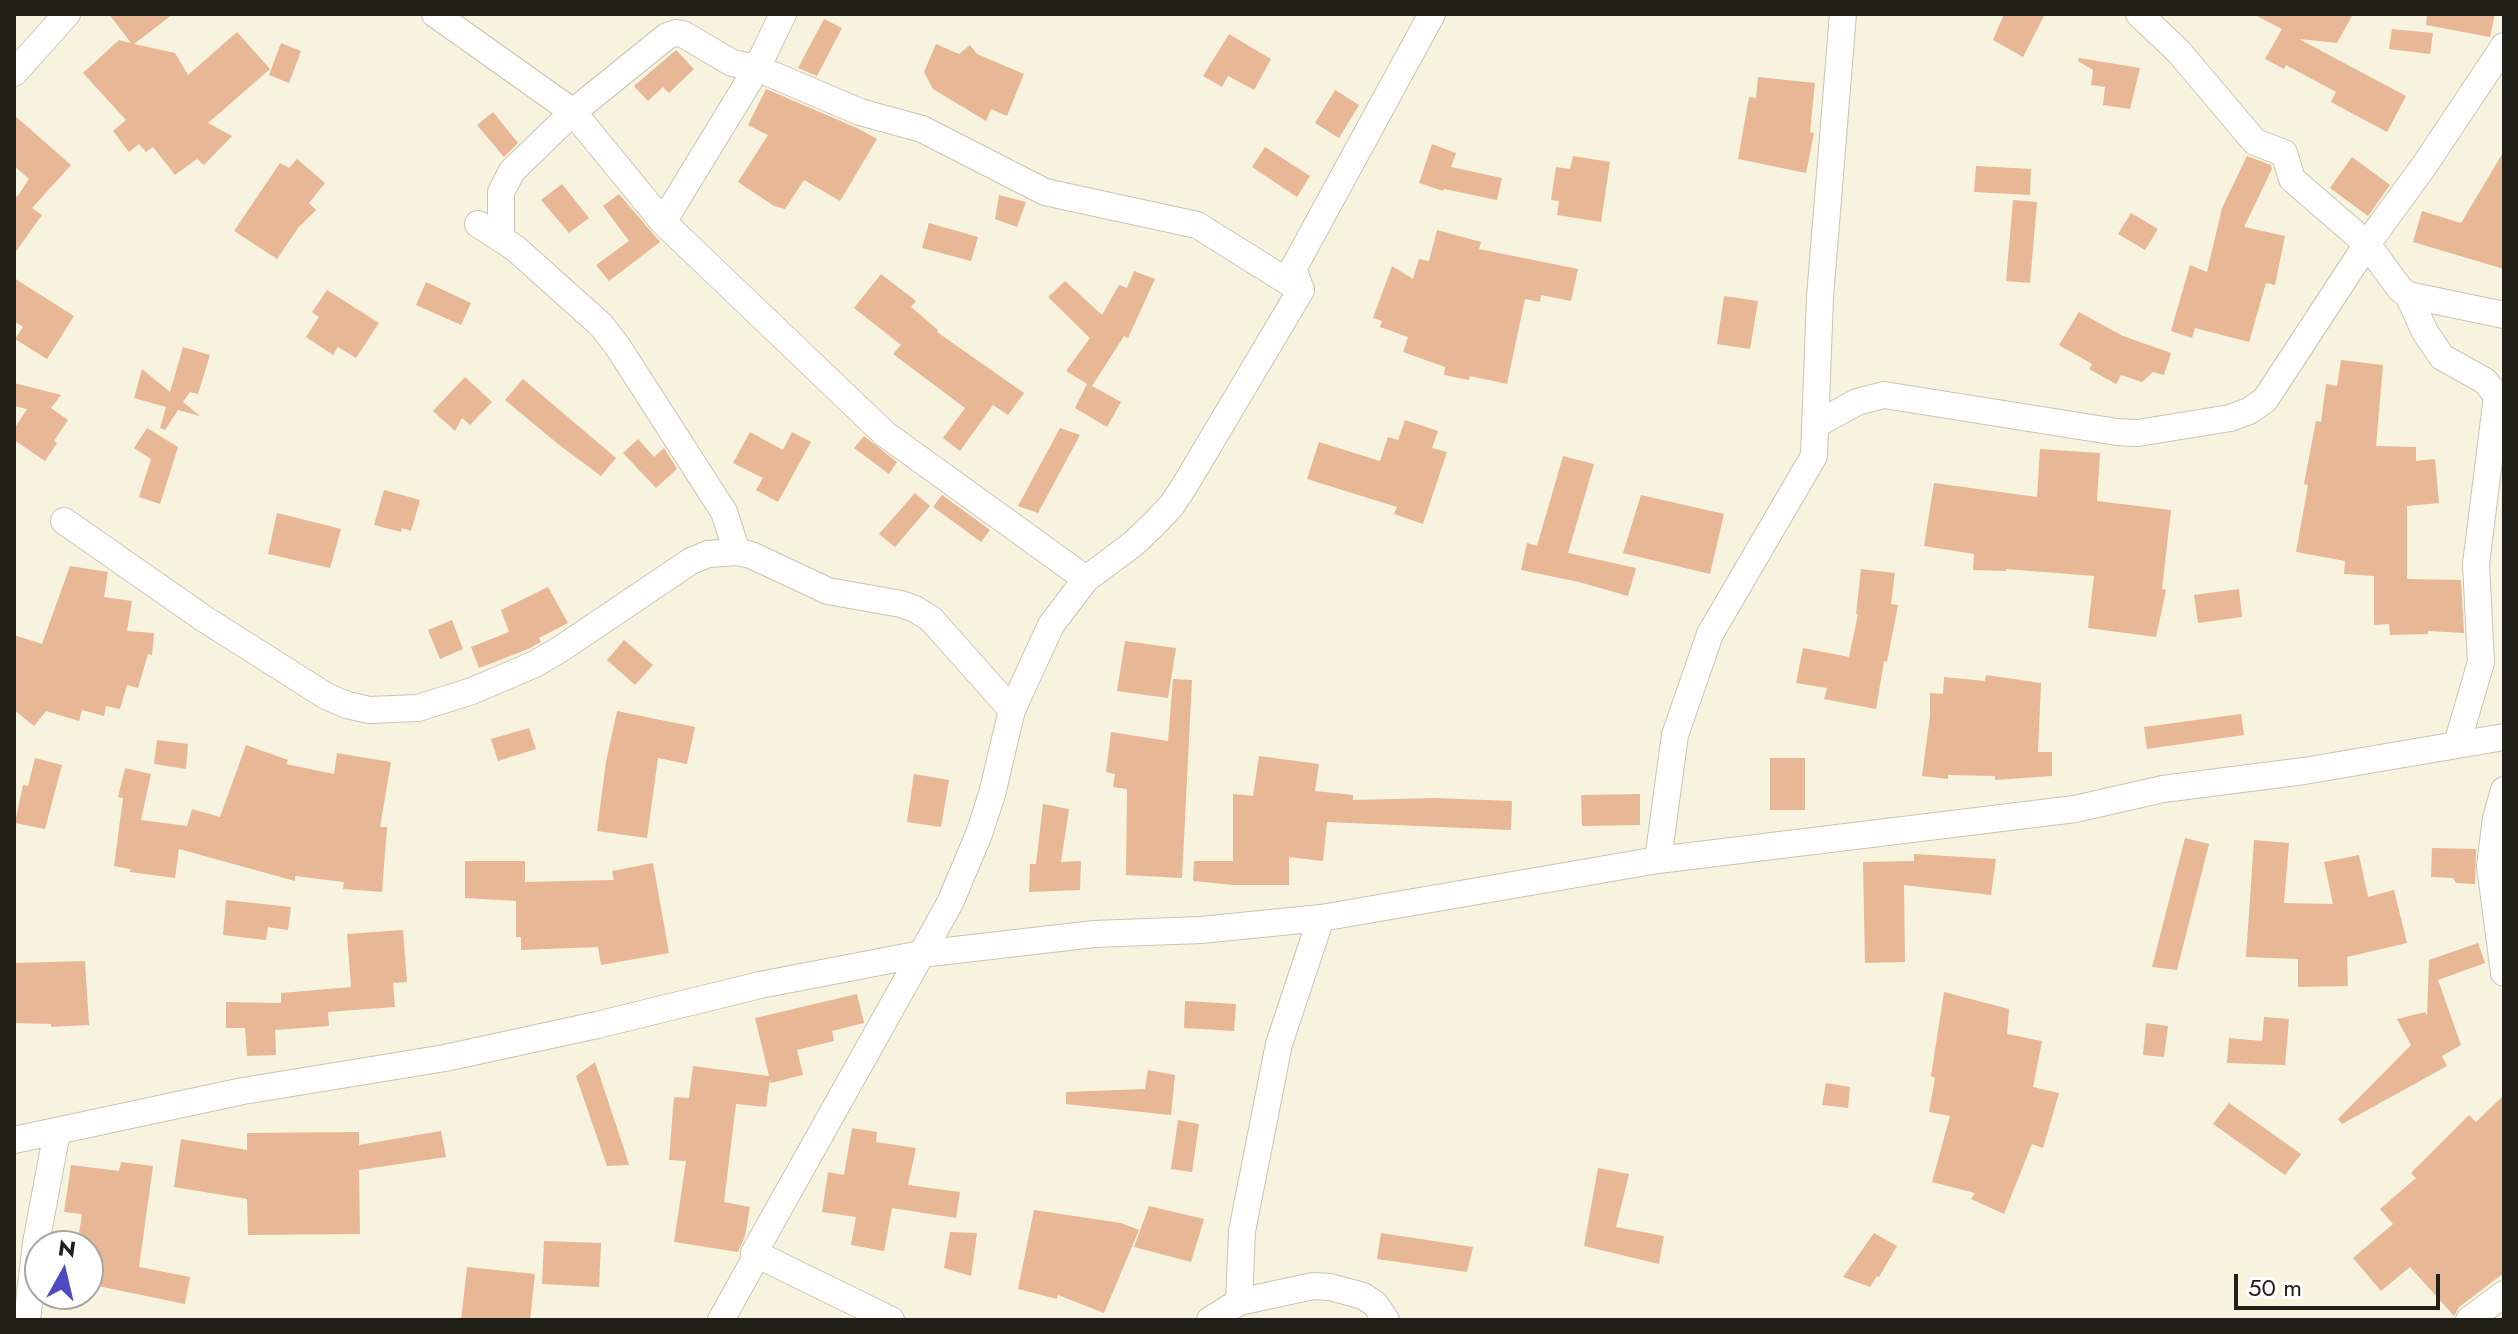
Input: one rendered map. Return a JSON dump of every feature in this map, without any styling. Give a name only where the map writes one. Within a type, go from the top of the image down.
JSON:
[{"type":"street","points":[[14,73],[67,14]]},
{"type":"street","points":[[435,14],[573,112],[663,222],[885,434],[1086,579]]},
{"type":"street","points":[[663,222],[757,68],[783,14]]},
{"type":"street","points":[[1301,290],[1293,269],[1432,14]]},
{"type":"street","points":[[1658,860],[1675,735],[1710,634],[1814,456],[1820,297],[1843,14]]},
{"type":"street","points":[[2139,14],[2179,52],[2255,142],[2284,153],[2292,179],[2367,244],[2400,289],[2408,295],[2504,315]]},
{"type":"street","points":[[501,237],[501,192],[512,171],[573,112],[678,24],[683,34],[723,59],[757,68],[860,112],[922,129],[1045,192],[1197,225],[1301,290]]},
{"type":"street","points":[[1815,425],[1857,402],[1884,395],[2138,433],[2230,418],[2249,411],[2265,400],[2367,244],[2424,166],[2504,46]]},
{"type":"street","points":[[478,224],[501,237],[601,325],[724,512],[737,552]]},
{"type":"street","points":[[721,1320],[756,1257],[754,1253],[950,903],[979,834],[1012,710],[1051,625],[1086,579],[1133,544],[1172,505],[1301,290]]},
{"type":"street","points":[[2408,295],[2425,332],[2442,357],[2485,381],[2497,396],[2476,564],[2481,662],[2457,744]]},
{"type":"street","points":[[64,521],[203,618],[326,696],[369,710],[418,708],[484,686],[559,650],[691,561],[708,554],[737,552],[751,555],[828,591],[915,609],[931,619],[1012,710]]},
{"type":"street","points":[[14,1140],[243,1091],[445,1058],[760,985],[921,954],[1094,934],[1201,930],[1321,918],[1658,860],[2075,809],[2163,789],[2304,771],[2504,737]]},
{"type":"street","points":[[2504,790],[2496,818],[2490,866],[2504,973]]},
{"type":"street","points":[[1239,1302],[1242,1231],[1279,1044],[1321,918]]},
{"type":"street","points":[[27,1320],[36,1243],[57,1132]]},
{"type":"street","points":[[754,1253],[891,1320]]},
{"type":"street","points":[[1210,1320],[1239,1302],[1313,1286],[1363,1296],[1375,1304],[1386,1320]]},
{"type":"street","points":[[2469,1320],[2504,1294]]},
{"type":"building","points":[[109,14],[173,14],[134,44],[175,53],[188,75],[237,32],[270,69],[208,123],[232,136],[204,165],[197,159],[175,175],[153,147],[146,152],[139,144],[129,152],[113,131],[126,120],[83,73],[119,40],[131,43]]},
{"type":"building","points":[[2004,14],[2045,14],[2023,57],[1993,40]]},
{"type":"building","points":[[2253,14],[2353,14],[2337,43],[2299,39],[2406,96],[2387,132],[2331,102],[2336,92],[2286,65],[2284,69],[2265,59],[2282,29]]},
{"type":"building","points":[[2427,14],[2495,14],[2490,37],[2426,25]]},
{"type":"building","points":[[824,19],[842,28],[817,76],[798,68]]},
{"type":"building","points":[[2392,29],[2433,33],[2430,54],[2389,49]]},
{"type":"building","points":[[1229,34],[1271,59],[1254,90],[1228,76],[1222,87],[1203,76]]},
{"type":"building","points":[[281,43],[301,51],[289,83],[269,75]]},
{"type":"building","points":[[936,44],[959,54],[970,45],[977,54],[1024,74],[1007,116],[991,109],[986,121],[933,89],[924,72]]},
{"type":"building","points":[[676,50],[694,69],[669,93],[663,87],[648,101],[634,86]]},
{"type":"building","points":[[2079,58],[2140,68],[2130,109],[2103,105],[2105,87],[2091,85],[2093,70],[2078,61]]},
{"type":"building","points":[[1758,77],[1815,83],[1810,132],[1814,133],[1806,173],[1738,159],[1749,97],[1756,98]]},
{"type":"building","points":[[766,89],[877,139],[840,201],[804,180],[785,209],[774,206],[738,182],[768,135],[748,125]]},
{"type":"building","points":[[1335,90],[1359,105],[1339,138],[1315,123]]},
{"type":"building","points":[[493,112],[518,143],[504,157],[477,125]]},
{"type":"building","points":[[14,115],[71,165],[32,208],[42,215],[14,254],[14,195],[17,197],[29,179],[14,166]]},
{"type":"building","points":[[1432,144],[1456,153],[1451,167],[1502,178],[1497,200],[1443,191],[1419,183]]},
{"type":"building","points":[[1265,147],[1310,176],[1297,197],[1252,167]]},
{"type":"building","points":[[2504,151],[2504,269],[2413,242],[2422,211],[2461,223]]},
{"type":"building","points":[[1573,156],[1610,162],[1601,222],[1557,215],[1559,201],[1551,200],[1556,167],[1570,169]]},
{"type":"building","points":[[2247,156],[2271,165],[2272,169],[2244,227],[2285,236],[2275,285],[2266,283],[2249,342],[2195,328],[2192,338],[2171,331],[2190,265],[2207,272],[2222,208]]},
{"type":"building","points":[[2352,157],[2390,185],[2368,216],[2330,188]]},
{"type":"building","points":[[297,159],[325,183],[309,203],[316,210],[298,228],[277,259],[234,231],[280,163],[289,168]]},
{"type":"building","points":[[1976,166],[2031,169],[2030,195],[1974,192]]},
{"type":"building","points":[[562,184],[589,218],[569,233],[541,200]]},
{"type":"building","points":[[619,194],[660,242],[609,281],[596,265],[629,241],[603,206]]},
{"type":"building","points":[[999,195],[1026,202],[1017,227],[995,219]]},
{"type":"building","points":[[2013,200],[2037,202],[2030,283],[2006,281]]},
{"type":"building","points":[[2131,213],[2158,229],[2145,250],[2118,234]]},
{"type":"building","points":[[929,223],[978,237],[971,261],[922,248]]},
{"type":"building","points":[[1437,230],[1481,242],[1479,249],[1578,269],[1571,301],[1541,295],[1540,302],[1525,299],[1507,384],[1470,376],[1469,380],[1444,375],[1445,367],[1403,352],[1408,337],[1380,327],[1382,321],[1373,318],[1392,266],[1413,279],[1419,259],[1429,261]]},
{"type":"building","points":[[1134,271],[1155,279],[1128,338],[1124,336],[1092,386],[1121,402],[1107,427],[1075,408],[1087,384],[1066,371],[1090,338],[1048,297],[1065,281],[1102,315],[1119,285],[1127,288]]},
{"type":"building","points":[[881,274],[916,301],[911,307],[937,332],[1024,393],[1008,415],[993,405],[960,451],[943,438],[965,408],[893,354],[901,345],[854,308]]},
{"type":"building","points":[[14,278],[74,316],[47,359],[15,339],[23,327],[14,321]]},
{"type":"building","points":[[426,282],[471,303],[461,325],[416,305]]},
{"type":"building","points":[[327,290],[379,323],[356,358],[338,347],[333,355],[306,337],[319,317],[312,312]]},
{"type":"building","points":[[1724,296],[1758,301],[1750,349],[1717,344]]},
{"type":"building","points":[[2079,312],[2123,336],[2171,353],[2164,375],[2153,372],[2142,382],[2121,375],[2116,384],[2089,369],[2092,364],[2059,345]]},
{"type":"building","points":[[183,347],[210,355],[198,394],[190,392],[183,402],[200,416],[178,410],[165,430],[160,428],[166,407],[134,398],[142,369],[170,392]]},
{"type":"building","points":[[2341,360],[2383,365],[2376,446],[2416,447],[2416,461],[2435,459],[2439,503],[2407,506],[2407,579],[2461,580],[2464,633],[2428,631],[2428,634],[2390,635],[2389,624],[2374,625],[2374,576],[2344,574],[2345,561],[2296,552],[2316,421],[2321,422],[2326,384],[2337,386]]},
{"type":"building","points":[[465,377],[492,402],[470,425],[462,418],[455,431],[433,411]]},
{"type":"building","points":[[523,379],[616,458],[601,476],[505,400]]},
{"type":"building","points":[[14,383],[61,395],[51,408],[68,420],[45,461],[14,440],[14,429],[27,409],[14,406]]},
{"type":"building","points":[[1405,420],[1438,431],[1432,448],[1447,452],[1423,524],[1394,514],[1397,507],[1307,479],[1319,442],[1380,461],[1388,437],[1398,440]]},
{"type":"building","points":[[147,428],[178,447],[160,504],[139,497],[151,459],[134,448]]},
{"type":"building","points":[[1060,428],[1080,435],[1038,513],[1018,506]]},
{"type":"building","points":[[750,432],[783,450],[792,432],[811,442],[778,502],[756,490],[763,478],[733,463]]},
{"type":"building","points":[[864,436],[897,462],[889,474],[854,448]]},
{"type":"building","points":[[638,439],[654,457],[664,448],[677,469],[656,488],[623,453]]},
{"type":"building","points":[[2040,449],[2100,453],[2097,501],[2171,510],[2162,589],[2166,590],[2156,637],[2088,628],[2094,576],[2006,569],[1973,570],[1974,554],[1924,546],[1934,483],[2037,497]]},
{"type":"building","points":[[1563,456],[1594,464],[1568,553],[1636,568],[1628,596],[1521,570],[1527,543],[1537,546]]},
{"type":"building","points":[[384,490],[420,500],[411,531],[402,528],[401,532],[374,525]]},
{"type":"building","points":[[915,493],[930,506],[895,547],[879,534]]},
{"type":"building","points":[[942,495],[990,530],[981,542],[933,507]]},
{"type":"building","points":[[1641,495],[1724,514],[1710,574],[1623,553]]},
{"type":"building","points":[[277,513],[341,529],[330,568],[268,554]]},
{"type":"building","points":[[70,566],[108,572],[104,597],[132,601],[127,631],[154,633],[152,655],[148,654],[138,688],[127,685],[120,709],[106,706],[104,716],[82,710],[79,721],[46,711],[34,726],[14,710],[14,635],[42,644]]},
{"type":"building","points":[[1861,569],[1895,573],[1891,604],[1898,605],[1876,709],[1824,699],[1827,688],[1796,683],[1803,648],[1849,657],[1858,614]]},
{"type":"building","points":[[548,587],[568,623],[539,638],[541,642],[528,649],[479,668],[471,647],[509,632],[501,610]]},
{"type":"building","points":[[2239,589],[2242,617],[2198,623],[2194,595]]},
{"type":"building","points":[[452,620],[463,649],[440,659],[428,630]]},
{"type":"building","points":[[624,640],[653,665],[635,685],[607,660]]},
{"type":"building","points":[[1125,641],[1176,648],[1168,698],[1117,691]]},
{"type":"building","points":[[1986,675],[2041,683],[2038,752],[2052,752],[2052,776],[1995,780],[1995,776],[1948,775],[1948,779],[1922,776],[1930,693],[1943,694],[1944,677],[1985,681]]},
{"type":"building","points":[[1173,679],[1192,680],[1182,878],[1126,875],[1127,789],[1113,787],[1115,774],[1106,772],[1111,732],[1168,741]]},
{"type":"building","points":[[617,711],[695,727],[687,764],[658,758],[647,838],[597,831],[606,762]]},
{"type":"building","points":[[2241,714],[2244,735],[2147,749],[2144,727]]},
{"type":"building","points":[[529,728],[536,749],[498,761],[491,739]]},
{"type":"building","points":[[157,740],[188,744],[186,769],[154,764]]},
{"type":"building","points":[[246,745],[288,760],[286,764],[334,774],[337,753],[391,762],[380,827],[387,827],[382,892],[343,889],[344,882],[295,876],[295,881],[179,849],[175,878],[130,872],[131,863],[130,869],[114,866],[123,798],[118,797],[125,768],[151,774],[141,820],[187,826],[192,809],[220,817]]},
{"type":"building","points":[[1259,756],[1319,764],[1315,791],[1353,795],[1353,800],[1435,798],[1512,801],[1511,830],[1327,822],[1323,861],[1289,857],[1289,885],[1193,881],[1194,861],[1233,861],[1233,794],[1253,796]]},
{"type":"building","points":[[35,758],[62,765],[45,829],[15,823],[23,785],[28,786]]},
{"type":"building","points":[[1770,758],[1805,758],[1805,810],[1770,810]]},
{"type":"building","points":[[914,774],[949,780],[941,827],[907,822]]},
{"type":"building","points":[[1640,794],[1640,825],[1582,826],[1581,795]]},
{"type":"building","points":[[1043,804],[1069,809],[1061,862],[1081,861],[1080,890],[1029,892],[1030,864],[1036,864]]},
{"type":"building","points":[[2185,838],[2209,844],[2177,970],[2152,967]]},
{"type":"building","points":[[2254,840],[2289,843],[2284,903],[2333,904],[2324,862],[2359,855],[2368,897],[2394,890],[2407,943],[2347,957],[2348,986],[2298,987],[2298,959],[2246,957]]},
{"type":"building","points":[[2432,848],[2476,849],[2475,884],[2456,883],[2453,878],[2431,877]]},
{"type":"building","points":[[1914,854],[1996,859],[1991,895],[1904,885],[1905,962],[1865,963],[1863,862],[1914,861]]},
{"type":"building","points":[[465,861],[525,861],[525,882],[614,880],[612,871],[653,863],[669,953],[601,965],[598,947],[521,950],[521,937],[516,937],[516,901],[465,898]]},
{"type":"building","points":[[226,900],[291,907],[288,930],[268,927],[266,940],[223,935]]},
{"type":"building","points":[[403,930],[407,982],[393,983],[395,1007],[328,1012],[329,1026],[275,1030],[276,1055],[247,1056],[245,1028],[226,1028],[226,1002],[281,1003],[281,993],[351,987],[347,934]]},
{"type":"building","points":[[2478,943],[2485,963],[2438,980],[2461,1045],[2442,1056],[2447,1066],[2342,1124],[2338,1119],[2411,1045],[2397,1019],[2425,1012],[2427,1016],[2429,960]]},
{"type":"building","points":[[85,961],[89,1025],[51,1027],[51,1024],[14,1023],[14,963]]},
{"type":"building","points":[[1944,992],[2009,1009],[2007,1034],[2042,1041],[2033,1087],[2059,1093],[2043,1148],[2032,1144],[2004,1214],[1971,1199],[1975,1193],[1932,1182],[1950,1116],[1929,1112],[1935,1078],[1931,1076]]},
{"type":"building","points":[[857,994],[864,1023],[832,1031],[834,1041],[797,1050],[803,1075],[771,1083],[770,1079],[766,1107],[736,1104],[724,1202],[750,1207],[745,1236],[738,1252],[674,1242],[686,1161],[669,1160],[674,1097],[689,1098],[693,1066],[769,1076],[755,1018]]},
{"type":"building","points":[[1185,1001],[1236,1004],[1234,1031],[1184,1028]]},
{"type":"building","points":[[2264,1017],[2289,1019],[2285,1065],[2227,1063],[2229,1038],[2262,1041]]},
{"type":"building","points":[[2146,1023],[2168,1026],[2164,1057],[2143,1055]]},
{"type":"building","points":[[595,1062],[629,1165],[607,1166],[576,1076]]},
{"type":"building","points":[[1148,1070],[1175,1075],[1171,1115],[1066,1104],[1066,1092],[1145,1089]]},
{"type":"building","points":[[1826,1083],[1850,1087],[1848,1108],[1822,1105]]},
{"type":"building","points":[[2504,1095],[2504,1273],[2459,1307],[2454,1316],[2410,1267],[2381,1291],[2353,1258],[2393,1224],[2380,1209],[2416,1178],[2411,1173],[2469,1115],[2476,1122]]},
{"type":"building","points":[[2229,1103],[2301,1154],[2285,1175],[2213,1124]]},
{"type":"building","points":[[1178,1120],[1199,1124],[1192,1172],[1171,1169]]},
{"type":"building","points":[[852,1128],[877,1132],[876,1142],[916,1148],[908,1185],[960,1192],[956,1218],[892,1208],[884,1251],[851,1245],[856,1217],[822,1212],[828,1172],[844,1175]]},
{"type":"building","points":[[441,1131],[446,1157],[359,1170],[360,1234],[248,1235],[247,1199],[174,1187],[181,1139],[247,1150],[247,1133],[359,1132],[359,1145]]},
{"type":"building","points":[[121,1162],[153,1166],[139,1267],[190,1277],[185,1304],[104,1287],[104,1230],[80,1230],[82,1214],[64,1212],[71,1165],[119,1171]]},
{"type":"building","points":[[1598,1168],[1629,1174],[1616,1227],[1664,1236],[1659,1264],[1584,1246]]},
{"type":"building","points":[[1149,1206],[1204,1219],[1191,1262],[1134,1247]]},
{"type":"building","points":[[1034,1210],[1121,1223],[1139,1230],[1104,1313],[1058,1295],[1057,1299],[1018,1289]]},
{"type":"building","points":[[950,1232],[977,1233],[971,1276],[944,1268]]},
{"type":"building","points":[[1381,1233],[1473,1247],[1467,1272],[1377,1259]]},
{"type":"building","points":[[1874,1233],[1897,1246],[1870,1287],[1843,1277]]},
{"type":"building","points":[[544,1241],[601,1243],[599,1287],[542,1284]]},
{"type":"building","points":[[467,1267],[535,1274],[530,1320],[461,1320]]}]
